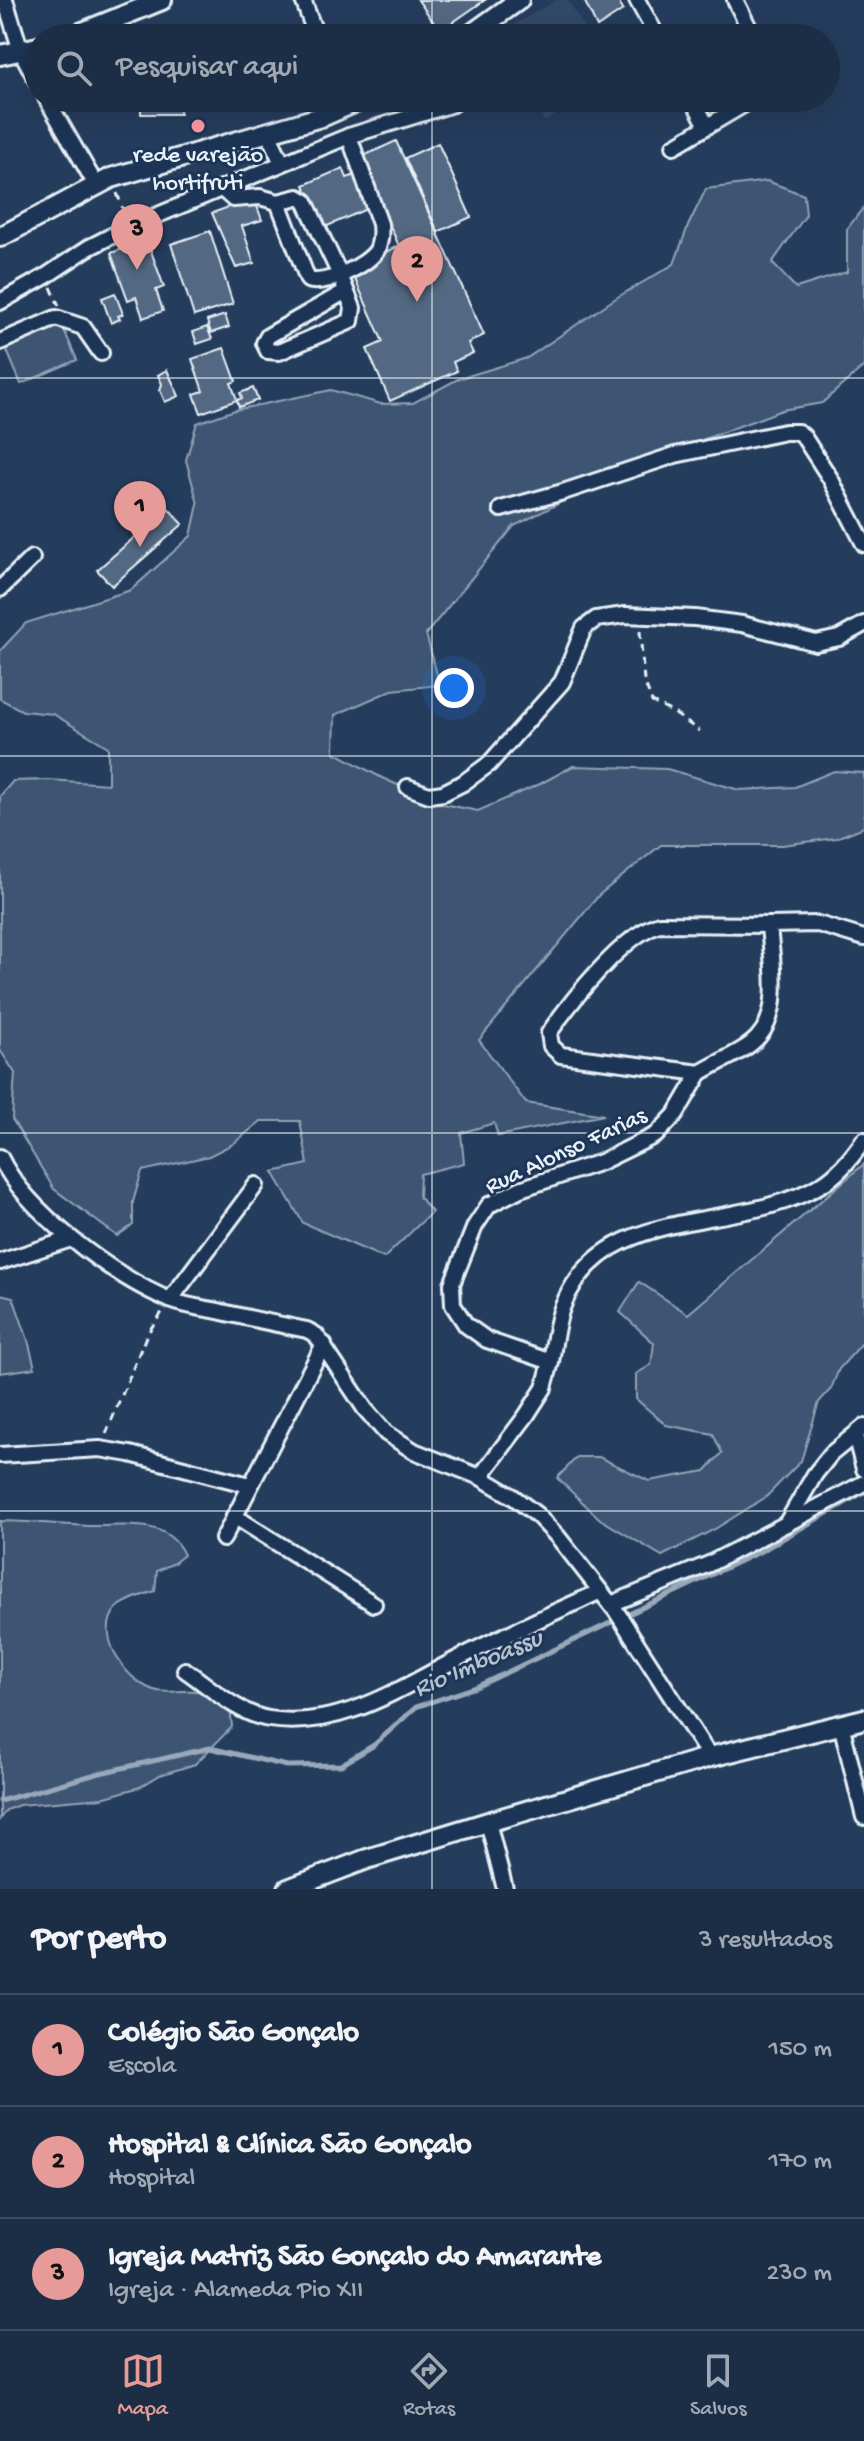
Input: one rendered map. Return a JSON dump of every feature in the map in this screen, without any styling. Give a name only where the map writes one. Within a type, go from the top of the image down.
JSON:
[{"type":"main road","points":[[103,24],[162,0]]},
{"type":"main road","points":[[486,24],[519,0]]},
{"type":"main road","points":[[0,55],[24,50]]},
{"type":"main road","points":[[0,237],[103,182],[268,133],[323,112]]},
{"type":"main road","points":[[288,1889],[367,1859],[488,1822],[710,1757],[864,1719]]},
{"type":"street","points":[[5,0],[24,37]]},
{"type":"street","points":[[303,0],[312,24]]},
{"type":"street","points":[[637,0],[650,24]]},
{"type":"street","points":[[735,0],[747,24]]},
{"type":"street","points":[[56,112],[103,182]]},
{"type":"street","points":[[0,302],[88,248],[129,227],[349,136],[427,112]]},
{"type":"street","points":[[700,112],[707,126]]},
{"type":"street","points":[[674,146],[731,112]]},
{"type":"street","points":[[268,133],[282,163]]},
{"type":"street","points":[[278,202],[308,280],[318,282],[340,275],[371,257],[381,238],[380,224],[349,136]]},
{"type":"street","points":[[221,188],[230,198],[260,197],[278,202],[298,197],[308,204],[340,275],[353,308],[351,321],[279,352],[268,351],[264,343],[268,336],[346,291]]},
{"type":"street","points":[[0,342],[56,318],[83,327],[101,353]]},
{"type":"street","points":[[501,509],[572,490],[675,455],[798,432],[830,478],[864,544]]},
{"type":"street","points":[[0,589],[32,558]]},
{"type":"street","points":[[408,787],[429,795],[443,793],[489,764],[562,682],[584,628],[596,619],[609,615],[695,618],[742,624],[816,643],[839,638],[864,624]]},
{"type":"street","name":"Rua Alonso Farias","points":[[551,1362],[487,1340],[466,1325],[453,1305],[452,1284],[475,1226],[489,1205],[520,1189],[601,1162],[656,1135],[676,1114],[700,1073],[561,1055],[551,1046],[549,1033],[587,985],[634,936],[646,928],[672,923],[769,925]]},
{"type":"street","points":[[700,1073],[759,1038],[769,1021],[773,993],[769,925],[818,924],[864,938]]},
{"type":"street","points":[[480,1477],[544,1388],[561,1309],[571,1290],[597,1256],[613,1244],[645,1232],[795,1198],[824,1183],[853,1156],[864,1140]]},
{"type":"street","points":[[0,1157],[35,1206],[71,1239],[170,1300],[307,1330],[324,1344],[365,1409],[386,1433],[414,1451],[480,1477],[537,1515],[614,1608],[710,1757]]},
{"type":"street","points":[[170,1300],[256,1185]]},
{"type":"street","points":[[0,1262],[71,1239]]},
{"type":"street","points":[[223,1539],[324,1344]]},
{"type":"street","points":[[859,1431],[864,1469]]},
{"type":"street","points":[[786,1524],[815,1474],[831,1454],[859,1431]]},
{"type":"street","points":[[0,1455],[100,1449],[249,1485]]},
{"type":"street","points":[[614,1608],[709,1564],[864,1483]]},
{"type":"street","points":[[234,1516],[374,1604]]},
{"type":"street","points":[[185,1670],[242,1709],[266,1718],[292,1721],[326,1717],[383,1700],[467,1654],[599,1592]]},
{"type":"street","points":[[841,1724],[864,1817]]},
{"type":"street","points":[[488,1822],[505,1889]]},
{"type":"path","points":[[103,182],[129,227]]},
{"type":"path","points":[[46,276],[64,319]]},
{"type":"path","points":[[639,616],[644,681],[652,702],[699,731]]},
{"type":"path","points":[[100,1449],[147,1334],[170,1300]]},
{"type":"shaded area","points":[[557,0],[568,0],[582,24],[515,24]]},
{"type":"shaded area","points":[[541,112],[560,112],[544,122]]},
{"type":"shaded area","points":[[767,181],[804,195],[806,215],[772,263],[796,288],[847,272],[847,229],[864,207],[864,366],[822,403],[782,410],[635,465],[514,526],[426,634],[440,685],[392,690],[335,715],[334,752],[438,803],[478,811],[573,766],[667,769],[739,790],[795,787],[834,771],[864,773],[864,827],[836,838],[782,845],[661,845],[599,895],[479,1040],[526,1103],[604,1115],[498,1136],[494,1123],[461,1133],[464,1163],[420,1174],[419,1197],[432,1212],[384,1258],[303,1223],[273,1172],[308,1164],[300,1121],[261,1121],[233,1144],[209,1156],[142,1171],[133,1202],[133,1225],[117,1236],[54,1189],[12,1119],[15,1073],[0,1050],[0,796],[13,781],[108,784],[108,747],[53,714],[23,711],[0,699],[0,651],[26,623],[131,590],[191,536],[198,504],[186,460],[197,423],[235,410],[331,390],[381,404],[413,403],[458,379],[527,358],[616,298],[674,264],[706,189]]},
{"type":"shaded area","points":[[61,323],[77,360],[21,384],[5,346]]},
{"type":"shaded area","points":[[864,1164],[864,1341],[839,1369],[831,1389],[819,1402],[801,1461],[766,1497],[715,1529],[662,1556],[600,1519],[557,1478],[577,1457],[599,1457],[649,1481],[705,1471],[722,1453],[713,1434],[666,1425],[636,1399],[636,1374],[651,1365],[654,1343],[620,1312],[639,1282],[688,1314]]},
{"type":"shaded area","points":[[0,1294],[13,1297],[35,1368],[0,1373]]},
{"type":"shaded area","points":[[0,1521],[143,1526],[167,1534],[176,1543],[184,1555],[157,1571],[155,1591],[129,1600],[116,1609],[110,1620],[109,1632],[112,1645],[126,1670],[147,1687],[163,1692],[202,1692],[230,1706],[232,1727],[195,1764],[160,1775],[140,1787],[102,1798],[19,1805],[6,1810],[0,1819]]},
{"type":"building","points":[[418,0],[485,0],[450,24],[435,24]]},
{"type":"building","points":[[584,0],[618,0],[623,10],[602,24],[596,24]]},
{"type":"building","points":[[180,112],[180,114],[141,114]]},
{"type":"building","points":[[396,141],[484,335],[468,343],[473,353],[453,362],[457,371],[390,401],[367,349],[383,342],[350,268],[399,246],[380,203],[323,228],[304,185],[343,168],[347,178],[365,171],[359,158]]},
{"type":"building","points":[[438,143],[471,217],[438,232],[405,158]]},
{"type":"building","points":[[254,198],[262,220],[242,226],[254,263],[236,268],[212,213]]},
{"type":"building","points":[[210,231],[233,304],[194,316],[171,244]]},
{"type":"building","points":[[147,240],[164,287],[156,290],[163,311],[143,318],[136,297],[128,300],[111,253]]},
{"type":"building","points":[[115,293],[123,314],[111,323],[102,298]]},
{"type":"building","points":[[225,315],[229,327],[211,333],[207,321]]},
{"type":"building","points":[[207,327],[212,339],[197,344],[193,332]]},
{"type":"building","points":[[224,348],[236,381],[231,383],[237,400],[201,413],[194,394],[203,391],[192,359]]},
{"type":"building","points":[[167,370],[179,396],[165,402],[158,375]]},
{"type":"building","points":[[253,388],[258,400],[239,407],[237,400],[242,398],[240,393]]},
{"type":"building","points":[[168,508],[183,524],[112,586],[97,570]]},
{"type":"waterway","name":"Rio Imboassu","points":[[0,1801],[100,1773],[210,1748],[287,1766],[341,1765],[374,1745],[416,1707],[476,1687],[761,1551],[864,1492]]},
{"type":"place","name":"rede varejão hortifruti","points":[[198,126]]},
{"type":"place","name":"Igreja Matriz São Gonçalo do Amarante","points":[[137,270]]},
{"type":"place","name":"Hospital & Clínica São Gonçalo","points":[[417,302]]},
{"type":"place","name":"Colégio São Gonçalo","points":[[140,547]]}]
